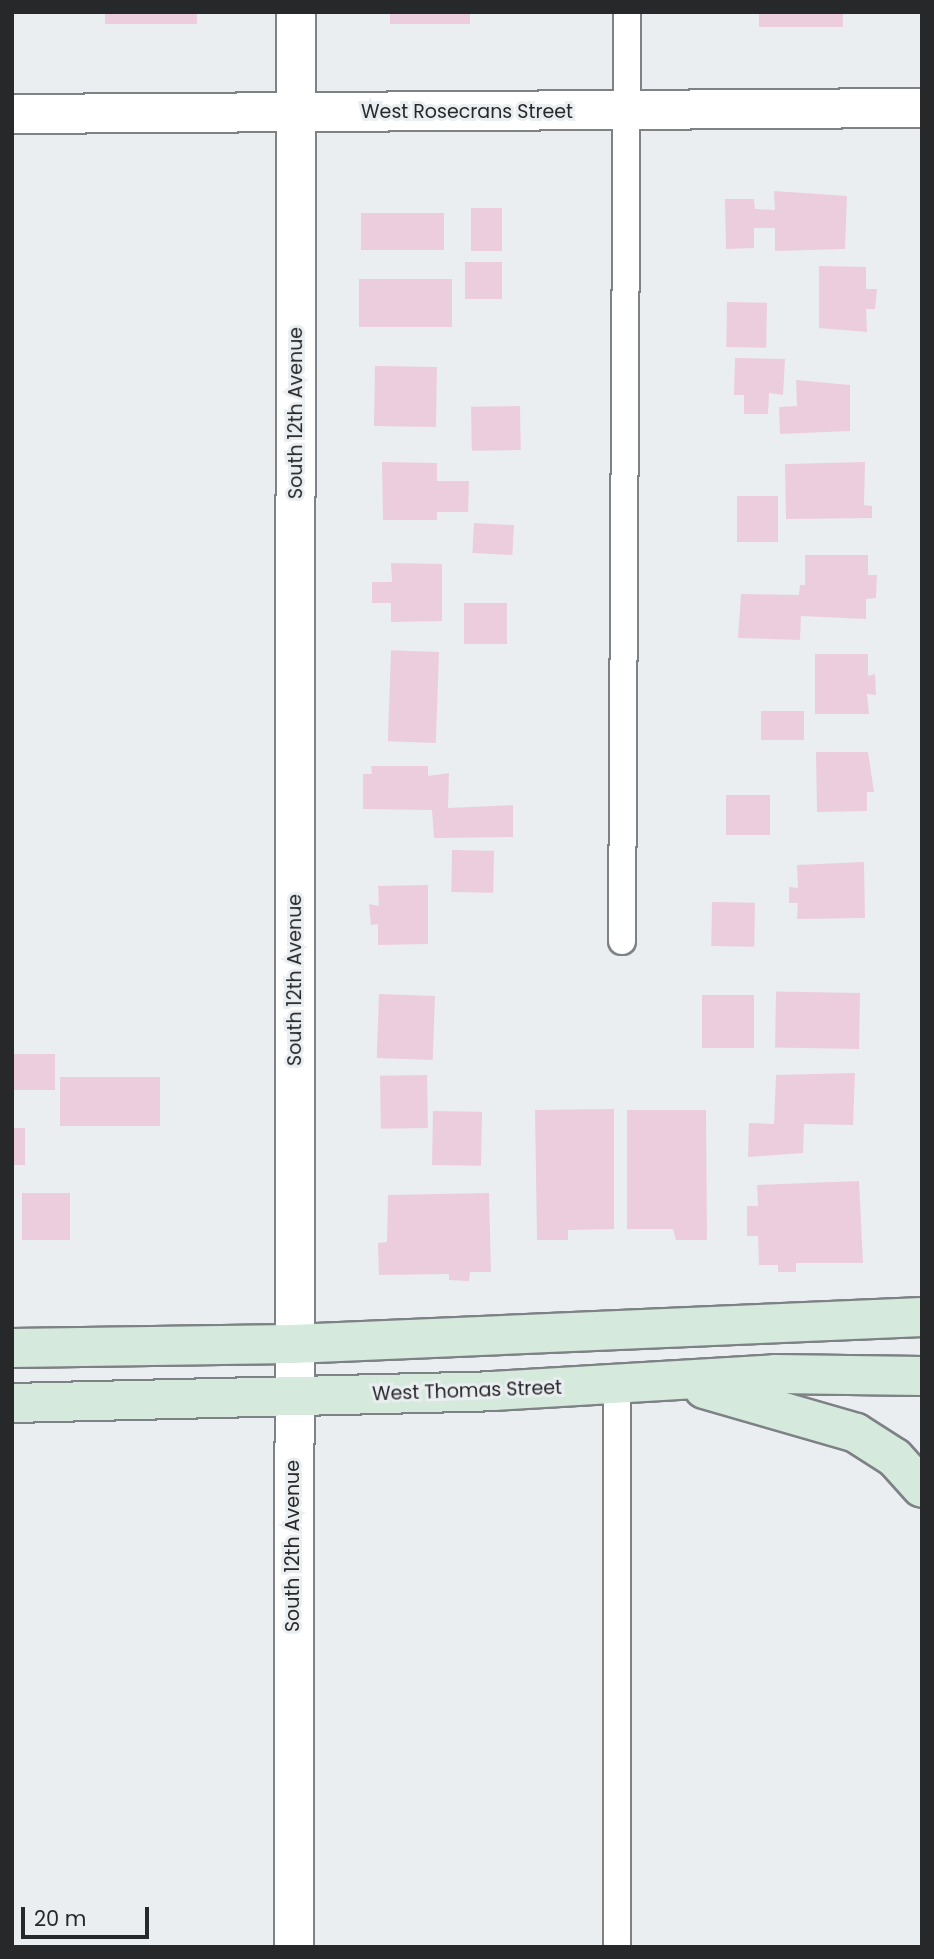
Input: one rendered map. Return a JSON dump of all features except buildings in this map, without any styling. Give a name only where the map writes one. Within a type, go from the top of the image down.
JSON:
[{"type":"main road","points":[[12,1348],[292,1344],[922,1317]]},
{"type":"main road","name":"West Thomas Street","points":[[12,1404],[292,1398],[775,1374],[922,1376]]},
{"type":"main road","points":[[661,1380],[790,1411],[856,1433],[895,1458],[922,1488]]},
{"type":"street","name":"South 12th Avenue","points":[[294,1947],[292,1344],[296,12]]},
{"type":"street","name":"West Rosecrans Street","points":[[12,114],[922,108]]},
{"type":"lane","points":[[622,941],[627,12]]},
{"type":"lane","points":[[617,1382],[617,1947]]}]
